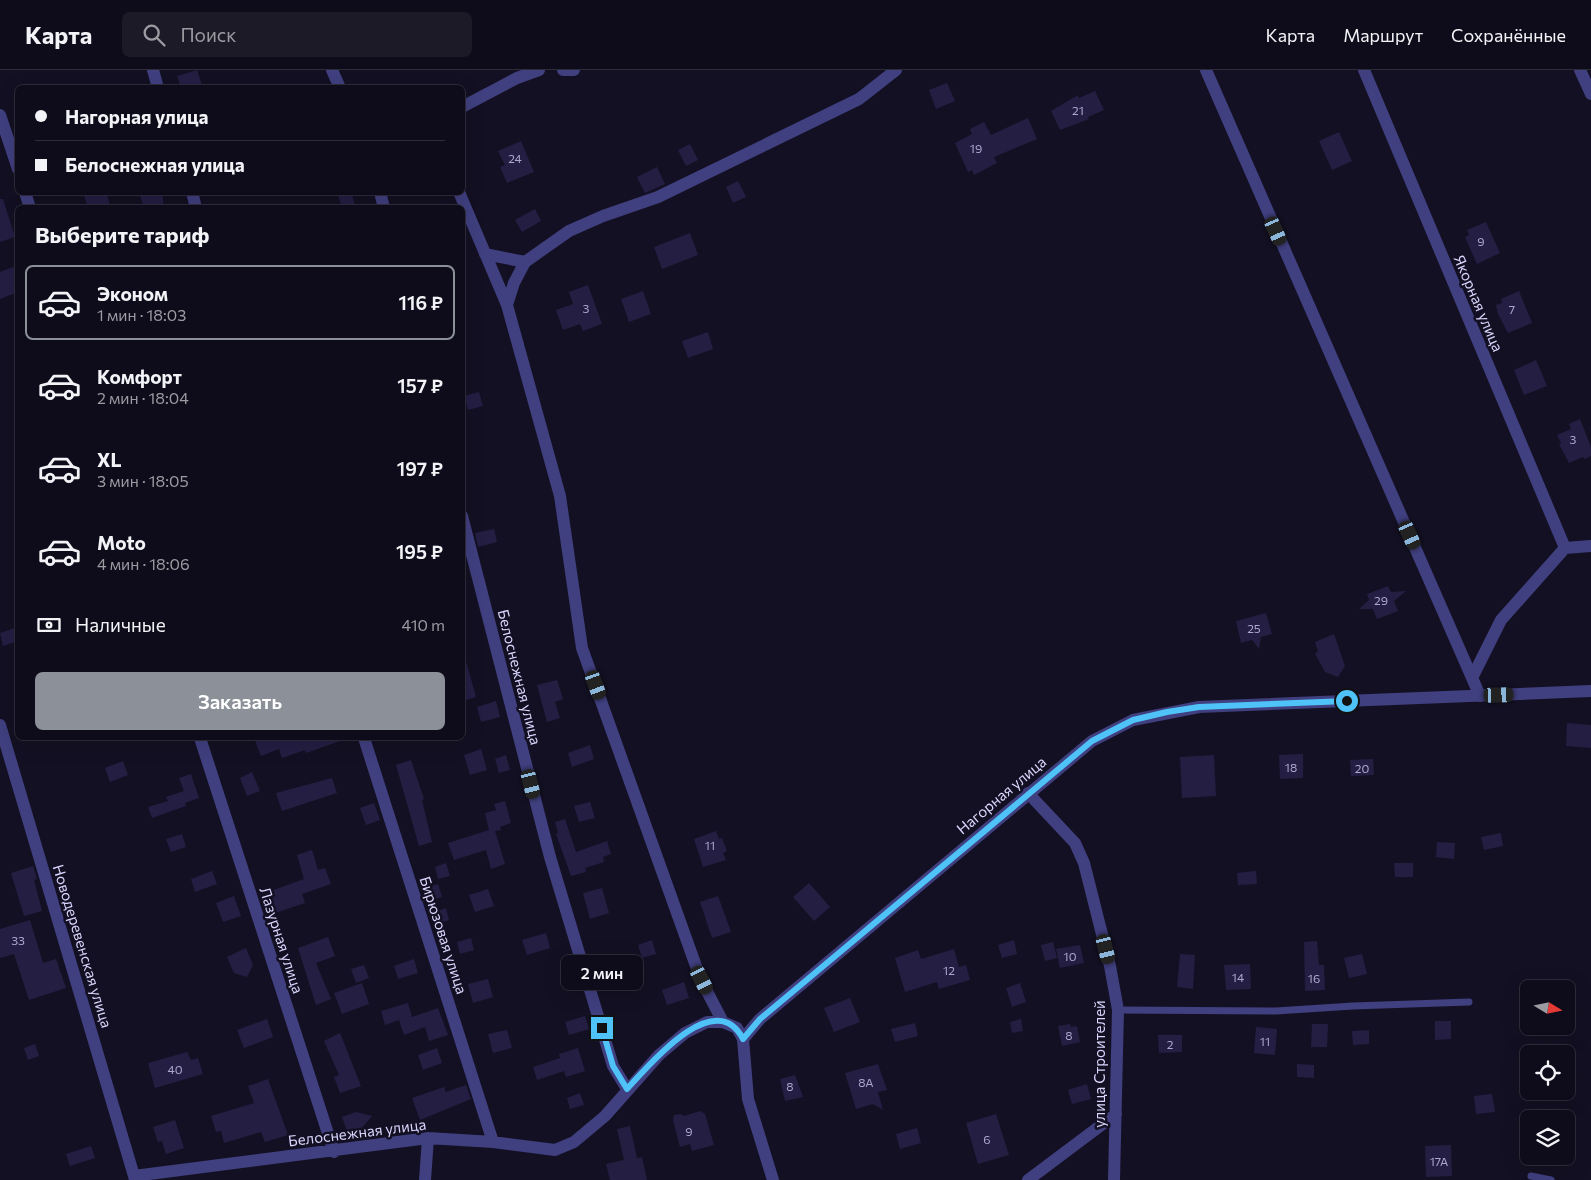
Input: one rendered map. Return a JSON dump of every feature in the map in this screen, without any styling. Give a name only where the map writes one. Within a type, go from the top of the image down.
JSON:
[{"type":"street","points":[[153,70],[157,85]]},
{"type":"street","points":[[332,70],[339,85]]},
{"type":"street","points":[[465,105],[517,78],[538,70]]},
{"type":"street","points":[[562,70],[574,70]]},
{"type":"street","points":[[507,306],[514,282],[524,262],[569,231],[602,216],[658,197],[860,99],[896,70]]},
{"type":"street","points":[[1206,70],[1480,696]]},
{"type":"street","name":"Якорная улица","points":[[1364,70],[1565,548]]},
{"type":"street","points":[[1580,70],[1591,94]]},
{"type":"street","points":[[0,115],[15,161]]},
{"type":"street","points":[[465,206],[507,306],[560,496],[582,648],[702,980],[723,1022]]},
{"type":"street","points":[[485,254],[524,262]]},
{"type":"street","name":"Белоснежная улица","points":[[135,1178],[428,1138],[493,1142],[555,1150],[574,1142],[605,1116],[627,1089],[613,1066],[550,857],[465,528]]},
{"type":"street","points":[[1472,678],[1501,620],[1565,548],[1591,546]]},
{"type":"street","name":"Нагорная улица","points":[[743,1039],[760,1019],[1028,793],[1092,741],[1133,720],[1167,712],[1208,706],[1591,691]]},
{"type":"street","name":"Новодеревенская улица","points":[[0,725],[135,1178]]},
{"type":"street","name":"Лазурная улица","points":[[201,740],[334,1152]]},
{"type":"street","name":"Бирюзовая улица","points":[[365,740],[493,1142]]},
{"type":"street","name":"улица Строителей","points":[[1028,793],[1075,842],[1084,862],[1118,1010],[1114,1180]]},
{"type":"street","points":[[627,1089],[659,1055],[685,1032],[707,1022],[723,1022],[737,1028],[743,1039],[748,1099],[773,1180]]},
{"type":"street","points":[[1028,1180],[1116,1114]]},
{"type":"street","points":[[425,1180],[428,1138]]},
{"type":"lane","points":[[1118,1010],[1276,1012],[1353,1006],[1469,1002]]},
{"type":"lane","points":[[1532,1176],[1551,1180]]},
{"type":"building","points":[[197,70],[202,85],[180,85],[177,76]]},
{"type":"building","points":[[947,83],[955,101],[936,109],[929,90]]},
{"type":"building","points":[[1095,91],[1104,110],[1088,117],[1089,119],[1060,130],[1051,111],[1078,95],[1079,98]]},
{"type":"building","points":[[1028,118],[1037,139],[994,157],[997,163],[974,175],[972,170],[968,172],[955,143],[972,134],[970,129],[984,122],[991,135]]},
{"type":"building","points":[[1339,132],[1352,161],[1332,170],[1319,141]]},
{"type":"building","points":[[521,141],[534,172],[507,183],[500,167],[505,165],[498,151]]},
{"type":"building","points":[[690,144],[698,160],[686,166],[678,150]]},
{"type":"building","points":[[657,167],[665,184],[645,193],[637,177]]},
{"type":"building","points":[[738,181],[746,197],[733,203],[726,187]]},
{"type":"building","points":[[84,195],[107,195],[110,205],[87,205]]},
{"type":"building","points":[[140,195],[162,195],[164,205],[143,205]]},
{"type":"building","points":[[338,195],[352,195],[355,205],[341,205]]},
{"type":"building","points":[[0,199],[3,199],[15,237],[0,242]]},
{"type":"building","points":[[535,209],[541,221],[522,232],[515,220]]},
{"type":"building","points":[[1486,222],[1500,253],[1477,264],[1465,237],[1469,235],[1467,230]]},
{"type":"building","points":[[690,233],[698,255],[662,269],[654,247]]},
{"type":"building","points":[[15,266],[15,293],[0,299],[0,272]]},
{"type":"building","points":[[588,285],[602,324],[583,331],[580,324],[563,330],[556,310],[573,304],[569,292]]},
{"type":"building","points":[[643,291],[651,314],[629,322],[621,299]]},
{"type":"building","points":[[1519,291],[1532,323],[1508,333],[1498,314],[1496,305],[1502,303],[1501,299]]},
{"type":"building","points":[[708,332],[713,349],[688,358],[682,341]]},
{"type":"building","points":[[1536,360],[1547,386],[1524,395],[1514,370]]},
{"type":"building","points":[[479,392],[483,406],[468,410],[465,396]]},
{"type":"building","points":[[1580,419],[1591,447],[1591,456],[1569,463],[1559,444],[1561,443],[1557,435],[1571,429],[1569,424]]},
{"type":"building","points":[[494,529],[497,542],[478,547],[475,533]]},
{"type":"building","points":[[1388,586],[1391,592],[1406,591],[1394,601],[1398,611],[1377,619],[1373,609],[1359,609],[1369,600],[1367,594]]},
{"type":"building","points":[[1266,613],[1272,634],[1261,637],[1259,649],[1252,640],[1241,643],[1236,621]]},
{"type":"building","points":[[15,628],[15,642],[3,646],[0,633]]},
{"type":"building","points":[[1334,634],[1345,666],[1338,677],[1325,672],[1315,654],[1318,651],[1315,642]]},
{"type":"building","points":[[465,661],[476,697],[465,700]]},
{"type":"building","points":[[557,680],[563,699],[555,702],[560,718],[547,722],[537,685]]},
{"type":"building","points":[[496,701],[500,717],[481,722],[477,707]]},
{"type":"building","points":[[1567,723],[1591,725],[1591,748],[1566,746]]},
{"type":"building","points":[[255,740],[343,740],[306,753],[305,750],[282,758],[279,749],[261,756]]},
{"type":"building","points":[[590,745],[594,759],[572,767],[568,753]]},
{"type":"building","points":[[481,749],[487,770],[470,775],[464,755]]},
{"type":"building","points":[[1303,754],[1303,778],[1280,779],[1279,755]]},
{"type":"building","points":[[506,755],[510,770],[499,773],[495,759]]},
{"type":"building","points":[[1214,755],[1216,796],[1182,798],[1180,757]]},
{"type":"building","points":[[1373,759],[1374,775],[1351,776],[1350,760]]},
{"type":"building","points":[[411,760],[424,799],[422,800],[432,842],[419,846],[396,765]]},
{"type":"building","points":[[123,761],[128,775],[110,782],[105,768]]},
{"type":"building","points":[[252,772],[260,791],[247,796],[240,778]]},
{"type":"building","points":[[191,774],[199,798],[185,803],[186,806],[152,818],[148,807],[168,801],[166,797],[184,791],[179,778]]},
{"type":"building","points":[[332,778],[337,793],[282,811],[276,793]]},
{"type":"building","points":[[505,801],[511,823],[500,827],[501,830],[495,831],[505,864],[491,869],[486,850],[454,860],[448,843],[489,830],[485,813],[496,810],[494,804]]},
{"type":"building","points":[[590,802],[595,818],[579,822],[574,806]]},
{"type":"building","points":[[374,803],[380,820],[366,825],[360,808]]},
{"type":"building","points":[[565,819],[576,852],[607,841],[611,854],[603,857],[604,862],[585,868],[586,872],[571,876],[556,834],[558,833],[555,822]]},
{"type":"building","points":[[716,831],[719,839],[722,838],[727,851],[723,853],[726,860],[703,867],[694,839]]},
{"type":"building","points":[[1501,833],[1503,846],[1484,850],[1481,837]]},
{"type":"building","points":[[182,834],[186,847],[171,852],[166,839]]},
{"type":"building","points":[[1437,842],[1455,843],[1454,859],[1436,857]]},
{"type":"building","points":[[312,850],[318,870],[325,868],[331,884],[302,894],[305,903],[275,913],[268,892],[304,879],[297,855]]},
{"type":"building","points":[[446,863],[450,876],[438,879],[435,867]]},
{"type":"building","points":[[1394,863],[1413,863],[1413,877],[1395,877]]},
{"type":"building","points":[[33,866],[37,879],[34,880],[42,911],[24,916],[11,873]]},
{"type":"building","points":[[212,871],[217,884],[195,892],[191,879]]},
{"type":"building","points":[[1256,871],[1257,884],[1238,885],[1237,873]]},
{"type":"building","points":[[809,883],[830,907],[814,921],[793,897]]},
{"type":"building","points":[[438,884],[442,897],[429,901],[425,888]]},
{"type":"building","points":[[602,888],[609,913],[590,919],[583,893]]},
{"type":"building","points":[[488,889],[494,906],[475,912],[469,895]]},
{"type":"building","points":[[234,896],[241,916],[223,922],[216,903]]},
{"type":"building","points":[[718,896],[731,932],[712,938],[700,902]]},
{"type":"building","points":[[446,908],[449,920],[438,924],[435,912]]},
{"type":"building","points":[[30,920],[43,963],[56,959],[66,988],[29,1000],[14,954],[0,958],[0,929]]},
{"type":"building","points":[[546,933],[550,948],[527,955],[522,940]]},
{"type":"building","points":[[328,937],[335,956],[316,963],[331,999],[316,1005],[298,948]]},
{"type":"building","points":[[471,938],[474,950],[460,954],[457,942]]},
{"type":"building","points":[[652,940],[656,954],[642,958],[638,945]]},
{"type":"building","points":[[1014,940],[1017,954],[1002,958],[998,945]]},
{"type":"building","points":[[1317,941],[1319,965],[1324,965],[1325,990],[1305,991],[1304,942]]},
{"type":"building","points":[[1053,942],[1057,958],[1045,961],[1041,945]]},
{"type":"building","points":[[1080,945],[1084,963],[1060,968],[1056,949]]},
{"type":"building","points":[[246,948],[253,965],[247,977],[234,973],[227,957]]},
{"type":"building","points":[[954,949],[959,967],[966,965],[970,980],[939,989],[937,982],[905,992],[895,958],[918,950],[921,959]]},
{"type":"building","points":[[1180,954],[1195,955],[1193,989],[1177,987]]},
{"type":"building","points":[[1362,954],[1367,974],[1349,978],[1344,958]]},
{"type":"building","points":[[414,959],[418,973],[398,979],[394,966]]},
{"type":"building","points":[[1250,964],[1251,989],[1226,990],[1224,965]]},
{"type":"building","points":[[364,965],[369,978],[356,983],[351,969]]},
{"type":"building","points":[[488,979],[493,997],[473,1003],[468,984]]},
{"type":"building","points":[[684,982],[689,998],[667,1005],[662,990]]},
{"type":"building","points":[[362,983],[369,1004],[342,1014],[334,993]]},
{"type":"building","points":[[1020,983],[1026,1002],[1012,1007],[1006,988]]},
{"type":"building","points":[[850,998],[860,1022],[834,1032],[824,1008]]},
{"type":"building","points":[[408,1003],[412,1017],[438,1008],[448,1035],[429,1041],[425,1027],[404,1035],[399,1020],[385,1025],[381,1011]]},
{"type":"building","points":[[585,1016],[589,1029],[569,1035],[565,1022]]},
{"type":"building","points":[[267,1019],[273,1037],[244,1048],[237,1030]]},
{"type":"building","points":[[1021,1019],[1023,1031],[1012,1033],[1010,1022]]},
{"type":"building","points":[[1435,1021],[1451,1021],[1451,1039],[1435,1040]]},
{"type":"building","points":[[915,1023],[918,1036],[895,1042],[891,1029]]},
{"type":"building","points":[[1070,1024],[1071,1027],[1077,1026],[1080,1042],[1062,1046],[1058,1026]]},
{"type":"building","points":[[1312,1024],[1328,1024],[1327,1047],[1311,1047]]},
{"type":"building","points":[[1256,1027],[1277,1029],[1275,1055],[1254,1053]]},
{"type":"building","points":[[507,1030],[512,1048],[493,1053],[488,1034]]},
{"type":"building","points":[[1369,1030],[1369,1044],[1353,1045],[1352,1031]]},
{"type":"building","points":[[340,1033],[361,1086],[340,1093],[334,1077],[339,1075],[324,1041]]},
{"type":"building","points":[[1158,1035],[1182,1035],[1182,1052],[1159,1053]]},
{"type":"building","points":[[35,1044],[39,1056],[28,1060],[24,1048]]},
{"type":"building","points":[[437,1048],[442,1063],[423,1070],[418,1055]]},
{"type":"building","points":[[578,1048],[585,1071],[566,1077],[564,1071],[537,1080],[533,1067],[560,1058],[559,1054]]},
{"type":"building","points":[[187,1052],[191,1060],[198,1058],[203,1074],[155,1088],[148,1063]]},
{"type":"building","points":[[878,1064],[887,1090],[878,1092],[883,1110],[873,1104],[856,1109],[845,1073]]},
{"type":"building","points":[[1297,1064],[1314,1065],[1314,1078],[1297,1077]]},
{"type":"building","points":[[795,1075],[803,1097],[785,1101],[780,1079]]},
{"type":"building","points":[[268,1079],[288,1135],[265,1142],[261,1132],[224,1143],[221,1131],[216,1132],[211,1116],[254,1103],[248,1086]]},
{"type":"building","points":[[1087,1084],[1091,1099],[1072,1104],[1068,1090]]},
{"type":"building","points":[[466,1085],[471,1099],[420,1120],[412,1098],[444,1087],[446,1092]]},
{"type":"building","points":[[580,1093],[584,1105],[570,1109],[567,1098]]},
{"type":"building","points":[[1492,1094],[1495,1112],[1476,1114],[1474,1096]]},
{"type":"building","points":[[700,1111],[705,1114],[714,1145],[692,1151],[690,1144],[680,1147],[673,1120],[674,1115],[680,1114],[684,1116]]},
{"type":"building","points":[[356,1112],[372,1116],[361,1129],[348,1134],[342,1117]]},
{"type":"building","points":[[996,1114],[1009,1155],[978,1164],[966,1123]]},
{"type":"building","points":[[175,1120],[184,1148],[166,1154],[162,1141],[158,1142],[153,1127]]},
{"type":"building","points":[[630,1126],[637,1158],[642,1157],[647,1180],[610,1180],[606,1164],[624,1160],[617,1129]]},
{"type":"building","points":[[917,1128],[921,1143],[900,1149],[896,1134]]},
{"type":"building","points":[[1451,1145],[1452,1176],[1426,1177],[1425,1146]]},
{"type":"building","points":[[91,1146],[95,1158],[70,1166],[66,1154]]},
{"type":"route","points":[[602,1028],[613,1066],[627,1089],[659,1055],[685,1032],[694,1027],[707,1022],[723,1022],[737,1028],[743,1039],[760,1019],[1041,782],[1092,741],[1133,720],[1199,707],[1347,701]]}]
